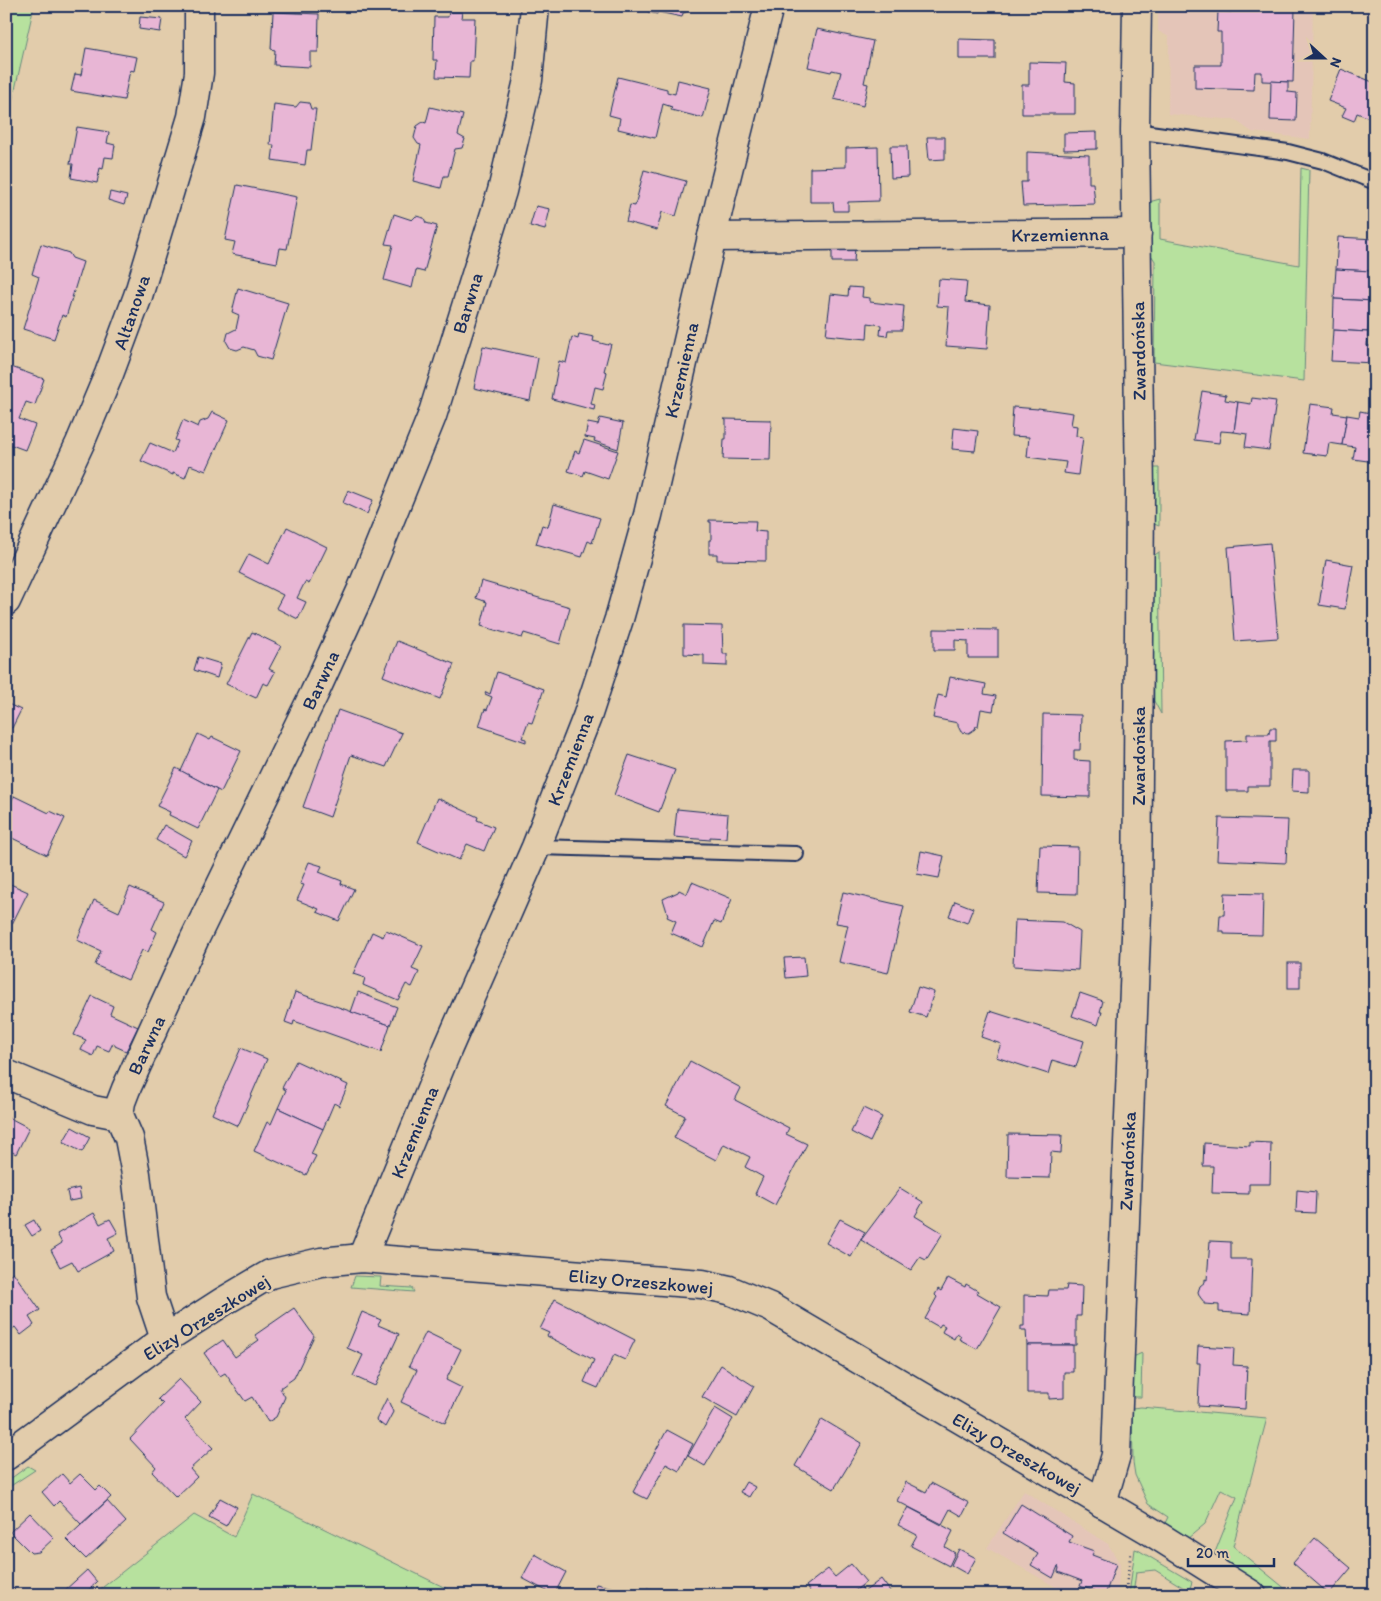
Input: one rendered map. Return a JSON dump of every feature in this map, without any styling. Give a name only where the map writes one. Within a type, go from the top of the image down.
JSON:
[{"type":"street","name":"Altanowa","points":[[6,601],[83,435],[109,374],[138,296],[192,117],[199,72],[199,6]]},
{"type":"street","name":"Barwna","points":[[119,1115],[121,1102],[130,1080],[194,940],[314,694],[361,591],[432,416],[502,191],[528,80],[535,6]]},
{"type":"street","name":"Krzemienna","points":[[362,1258],[448,1048],[536,847],[586,717],[619,619],[648,515],[712,237],[769,6]]},
{"type":"street","name":"Zwardońska","points":[[1102,1503],[1116,1455],[1137,910],[1140,492],[1135,132],[1137,6]]},
{"type":"street","name":"Krzemienna","points":[[712,237],[1137,233]]},
{"type":"street","points":[[6,1074],[93,1110],[119,1115],[130,1138],[151,1297],[165,1339]]},
{"type":"street","name":"Elizy Orzeszkowej","points":[[6,1456],[165,1339],[270,1274],[321,1262],[362,1258],[702,1284],[729,1290],[770,1307],[1102,1503],[1252,1595]]},
{"type":"lane","points":[[1135,132],[1288,152],[1323,161],[1375,182]]},
{"type":"lane","points":[[536,847],[796,854]]},
{"type":"path","points":[[1125,1595],[1132,1547]]},
{"type":"path","points":[[26,1595],[31,1590],[37,1595]]},
{"type":"shaded area","points":[[1163,6],[1313,6],[1310,139],[1252,132],[1235,120],[1168,114],[1169,37],[1158,31],[1158,10]]},
{"type":"shaded area","points":[[1024,1491],[1108,1544],[1120,1564],[1117,1595],[1070,1595],[987,1548]]},
{"type":"green space","points":[[6,6],[34,6],[6,129]]},
{"type":"green space","points":[[1301,168],[1309,170],[1304,381],[1154,362],[1155,261],[1148,250],[1149,202],[1160,199],[1160,239],[1299,265]]},
{"type":"green space","points":[[1154,468],[1159,468],[1159,526],[1154,524]]},
{"type":"green space","points":[[1159,552],[1161,714],[1154,701],[1152,557]]},
{"type":"green space","points":[[355,1276],[381,1277],[380,1286],[412,1288],[414,1292],[351,1287]]},
{"type":"green space","points":[[1142,1353],[1141,1397],[1131,1397],[1133,1357]]},
{"type":"green space","points":[[1141,1407],[1267,1418],[1233,1546],[1293,1595],[1277,1595],[1214,1555],[1237,1497],[1221,1489],[1205,1524],[1187,1539],[1164,1525],[1168,1517],[1148,1504],[1135,1475],[1132,1408]]},
{"type":"green space","points":[[28,1466],[35,1470],[6,1489],[6,1482]]},
{"type":"green space","points":[[253,1494],[460,1595],[93,1595],[194,1515],[234,1537]]},
{"type":"green space","points":[[1135,1549],[1192,1582],[1189,1591],[1155,1570],[1136,1572],[1133,1595],[1129,1595]]},
{"type":"building","points":[[99,6],[136,6],[136,10],[99,11]]},
{"type":"building","points":[[644,6],[687,6],[686,12],[683,13],[682,17],[648,12]]},
{"type":"building","points":[[1231,6],[1281,6],[1281,8],[1295,8],[1293,82],[1262,81],[1262,72],[1255,72],[1254,90],[1195,88],[1195,65],[1221,65],[1221,32],[1217,32],[1218,11],[1231,12]]},
{"type":"building","points":[[273,12],[319,14],[318,52],[310,52],[310,67],[274,65],[275,50],[271,49]]},
{"type":"building","points":[[449,12],[462,12],[461,18],[475,18],[473,61],[470,61],[469,78],[436,77],[437,60],[433,60],[434,17],[448,17]]},
{"type":"building","points":[[140,17],[162,19],[160,32],[139,29]]},
{"type":"building","points":[[817,29],[873,41],[864,83],[868,84],[863,106],[834,99],[841,72],[808,67]]},
{"type":"building","points":[[959,39],[995,40],[995,59],[959,59]]},
{"type":"building","points":[[86,48],[137,57],[134,71],[130,70],[124,100],[71,91],[75,74],[81,75]]},
{"type":"building","points":[[1029,62],[1066,63],[1065,82],[1075,83],[1075,114],[1022,114],[1022,85],[1029,85]]},
{"type":"building","points":[[1341,69],[1375,83],[1375,120],[1357,113],[1354,121],[1342,116],[1346,108],[1328,101]]},
{"type":"building","points":[[618,77],[667,89],[667,92],[675,94],[678,80],[711,88],[703,118],[671,110],[672,107],[663,104],[655,138],[618,129],[620,118],[609,115]]},
{"type":"building","points":[[1271,81],[1288,82],[1288,92],[1297,93],[1296,121],[1270,120]]},
{"type":"building","points":[[300,102],[309,103],[311,109],[316,109],[311,150],[307,150],[305,165],[272,160],[274,145],[270,145],[274,104],[296,107]]},
{"type":"building","points":[[430,107],[463,115],[458,135],[465,139],[462,148],[455,149],[448,176],[444,176],[441,188],[413,181],[421,145],[414,138],[417,126],[423,122],[426,123]]},
{"type":"building","points":[[77,127],[109,132],[107,143],[115,145],[113,158],[105,157],[103,169],[100,168],[97,183],[71,178],[73,164],[70,164]]},
{"type":"building","points":[[1097,132],[1097,149],[1064,150],[1064,133]]},
{"type":"building","points":[[927,137],[945,137],[945,159],[929,160]]},
{"type":"building","points":[[890,146],[907,146],[908,177],[891,178]]},
{"type":"building","points":[[878,147],[879,201],[848,202],[848,211],[834,211],[833,202],[810,202],[810,168],[846,167],[846,148]]},
{"type":"building","points":[[1027,152],[1089,155],[1089,183],[1093,183],[1095,204],[1023,206],[1021,182],[1027,182]]},
{"type":"building","points":[[644,170],[686,181],[676,216],[662,212],[657,230],[626,222],[630,205],[635,206]]},
{"type":"building","points":[[237,185],[297,197],[287,249],[280,248],[277,263],[232,254],[235,242],[225,240]]},
{"type":"building","points":[[110,192],[127,196],[124,205],[108,200]]},
{"type":"building","points":[[536,206],[550,209],[545,230],[530,226]]},
{"type":"building","points":[[394,214],[412,220],[416,216],[424,218],[426,223],[437,226],[424,272],[416,270],[412,288],[384,280],[393,245],[385,244]]},
{"type":"building","points":[[1338,237],[1375,239],[1375,257],[1372,257],[1371,271],[1336,269]]},
{"type":"building","points":[[41,244],[69,253],[72,258],[83,262],[66,317],[62,315],[54,339],[23,329],[39,277],[32,274]]},
{"type":"building","points":[[832,246],[855,247],[854,262],[832,262]]},
{"type":"building","points":[[1336,269],[1371,271],[1370,285],[1375,285],[1375,301],[1334,299]]},
{"type":"building","points":[[939,279],[967,281],[965,302],[990,305],[987,349],[946,346],[949,307],[937,306]]},
{"type":"building","points":[[849,287],[863,288],[862,297],[870,298],[870,302],[904,306],[902,330],[888,330],[887,336],[880,335],[881,325],[868,323],[867,339],[826,335],[831,294],[848,296]]},
{"type":"building","points":[[238,288],[288,303],[271,360],[257,356],[254,350],[244,347],[237,350],[230,348],[226,341],[228,333],[236,329],[239,315],[232,312]]},
{"type":"building","points":[[1334,299],[1375,301],[1375,318],[1369,317],[1368,332],[1333,330]]},
{"type":"building","points":[[1333,330],[1368,332],[1367,346],[1375,346],[1375,363],[1331,361]]},
{"type":"building","points":[[579,334],[594,337],[593,341],[611,344],[604,371],[607,372],[603,389],[595,387],[591,404],[595,405],[594,410],[552,399],[559,361],[566,363],[572,337],[578,339]]},
{"type":"building","points":[[483,346],[538,358],[530,401],[474,388]]},
{"type":"building","points":[[6,365],[44,379],[35,405],[26,402],[19,419],[35,425],[25,450],[6,443]]},
{"type":"building","points":[[1202,391],[1226,395],[1225,400],[1238,402],[1234,432],[1221,431],[1219,443],[1194,440]]},
{"type":"building","points":[[1252,398],[1276,401],[1269,450],[1245,447],[1247,434],[1234,432],[1238,402],[1251,404]]},
{"type":"building","points":[[1310,404],[1334,407],[1333,413],[1347,415],[1342,445],[1329,443],[1327,456],[1303,453]]},
{"type":"building","points":[[1013,407],[1073,413],[1071,425],[1077,426],[1076,436],[1083,437],[1078,475],[1064,473],[1066,462],[1027,457],[1029,437],[1011,436]]},
{"type":"building","points":[[1360,411],[1375,414],[1375,462],[1353,459],[1355,447],[1342,445],[1347,415],[1359,417]]},
{"type":"building","points":[[212,412],[229,420],[206,471],[190,465],[185,478],[173,473],[173,475],[141,461],[150,443],[173,453],[178,441],[175,440],[183,420],[198,427],[200,422],[208,419]]},
{"type":"building","points":[[600,418],[623,423],[618,449],[594,441],[595,439],[585,437],[588,423],[598,425]]},
{"type":"building","points":[[724,419],[771,420],[770,460],[723,459],[724,439],[726,439],[726,420]]},
{"type":"building","points":[[954,428],[978,431],[975,451],[952,449]]},
{"type":"building","points":[[584,440],[618,451],[608,479],[585,471],[583,476],[568,471],[575,451],[579,453]]},
{"type":"building","points":[[348,490],[373,500],[367,514],[343,503]]},
{"type":"building","points":[[554,504],[600,518],[592,543],[588,541],[582,557],[536,544],[542,525],[548,527]]},
{"type":"building","points":[[709,520],[756,521],[755,531],[766,532],[766,561],[717,560],[717,554],[709,554],[711,522]]},
{"type":"building","points":[[287,527],[327,547],[309,584],[305,582],[297,598],[306,602],[298,619],[276,608],[283,595],[239,573],[249,554],[269,564]]},
{"type":"building","points":[[1270,543],[1278,638],[1235,641],[1228,547]]},
{"type":"building","points":[[1326,560],[1353,565],[1345,609],[1319,605]]},
{"type":"building","points":[[481,581],[570,607],[560,644],[524,633],[522,638],[481,626],[487,602],[476,598]]},
{"type":"building","points":[[684,625],[722,626],[723,654],[727,654],[727,666],[704,665],[704,655],[684,654]]},
{"type":"building","points":[[934,629],[998,630],[998,658],[968,658],[968,641],[955,640],[955,650],[934,650]]},
{"type":"building","points":[[252,632],[281,646],[269,669],[275,672],[268,685],[263,683],[256,698],[226,684]]},
{"type":"building","points":[[397,641],[454,664],[440,699],[383,676]]},
{"type":"building","points":[[198,657],[221,664],[217,678],[194,670]]},
{"type":"building","points":[[497,672],[544,689],[532,723],[528,722],[522,738],[526,739],[526,742],[479,726],[492,697],[485,694],[486,692],[490,694]]},
{"type":"building","points":[[950,677],[986,684],[984,694],[996,696],[993,711],[981,709],[978,726],[969,733],[961,732],[958,723],[933,718],[938,695],[946,697]]},
{"type":"building","points":[[6,703],[21,710],[12,728],[6,726]]},
{"type":"building","points":[[338,710],[402,733],[386,767],[351,755],[330,817],[303,807]]},
{"type":"building","points":[[1043,714],[1081,715],[1080,750],[1074,750],[1074,760],[1090,761],[1090,797],[1042,796]]},
{"type":"building","points":[[1270,728],[1276,728],[1276,741],[1270,741],[1270,786],[1248,786],[1248,791],[1226,791],[1226,741],[1247,740],[1247,734],[1269,734]]},
{"type":"building","points":[[198,734],[210,740],[212,737],[241,751],[221,792],[181,771]]},
{"type":"building","points":[[629,755],[675,770],[659,812],[614,795]]},
{"type":"building","points":[[176,768],[217,790],[198,829],[169,815],[170,812],[157,806]]},
{"type":"building","points":[[1293,770],[1309,770],[1309,792],[1292,791]]},
{"type":"building","points":[[14,796],[49,813],[50,811],[65,818],[47,855],[6,835],[6,812]]},
{"type":"building","points":[[437,798],[478,817],[477,820],[494,827],[484,851],[467,844],[459,860],[418,842]]},
{"type":"building","points":[[677,809],[728,814],[726,838],[710,837],[710,840],[674,837]]},
{"type":"building","points":[[1219,818],[1288,820],[1286,863],[1217,860]]},
{"type":"building","points":[[164,825],[192,841],[184,856],[156,840]]},
{"type":"building","points":[[1040,846],[1078,847],[1077,894],[1038,893]]},
{"type":"building","points":[[921,851],[944,856],[939,878],[917,874]]},
{"type":"building","points":[[309,862],[322,866],[319,872],[342,881],[341,884],[354,889],[339,921],[317,912],[319,909],[297,900],[304,885],[300,884]]},
{"type":"building","points":[[6,882],[28,892],[12,924],[6,922]]},
{"type":"building","points":[[692,882],[732,899],[721,924],[714,921],[703,947],[671,933],[676,921],[667,917],[663,899],[679,890],[687,894]]},
{"type":"building","points":[[130,887],[164,902],[152,929],[157,932],[148,952],[142,950],[128,980],[95,965],[101,951],[77,940],[94,900],[119,912]]},
{"type":"building","points":[[843,892],[904,906],[888,973],[839,962],[848,925],[836,923]]},
{"type":"building","points":[[1225,893],[1263,894],[1262,935],[1224,934],[1224,931],[1219,931],[1220,915],[1224,915]]},
{"type":"building","points":[[955,901],[973,908],[967,923],[949,916]]},
{"type":"building","points":[[1015,920],[1063,922],[1080,932],[1078,970],[1013,966]]},
{"type":"building","points":[[386,930],[423,946],[412,969],[419,972],[412,987],[406,984],[398,1000],[363,985],[365,978],[353,974],[372,932],[383,937]]},
{"type":"building","points":[[804,957],[806,976],[786,978],[784,958]]},
{"type":"building","points":[[1288,963],[1300,963],[1300,988],[1288,988]]},
{"type":"building","points":[[918,987],[934,992],[926,1017],[910,1012]]},
{"type":"building","points":[[295,992],[390,1025],[381,1052],[294,1021],[293,1025],[285,1022]]},
{"type":"building","points":[[358,992],[397,1007],[390,1025],[351,1012]]},
{"type":"building","points":[[1080,993],[1103,1001],[1098,1025],[1072,1016]]},
{"type":"building","points":[[92,996],[113,1006],[110,1014],[138,1027],[126,1051],[115,1046],[113,1043],[109,1051],[97,1046],[93,1056],[81,1050],[86,1040],[74,1035]]},
{"type":"building","points":[[990,1011],[1084,1041],[1076,1067],[1052,1060],[1048,1074],[996,1057],[1001,1044],[981,1037]]},
{"type":"building","points":[[241,1048],[267,1059],[238,1126],[212,1114]]},
{"type":"building","points":[[296,1061],[348,1085],[339,1106],[334,1103],[323,1129],[278,1108],[286,1090],[282,1088]]},
{"type":"building","points":[[690,1061],[741,1088],[735,1100],[789,1128],[786,1134],[807,1144],[775,1205],[755,1194],[763,1177],[745,1167],[750,1157],[724,1144],[716,1160],[674,1138],[685,1116],[666,1106]]},
{"type":"building","points":[[278,1108],[323,1129],[311,1154],[316,1156],[306,1175],[254,1151],[267,1122],[271,1124]]},
{"type":"building","points":[[863,1108],[882,1117],[870,1142],[851,1132]]},
{"type":"building","points":[[6,1116],[29,1128],[16,1154],[10,1151],[6,1159]]},
{"type":"building","points":[[72,1127],[90,1137],[82,1152],[63,1142]]},
{"type":"building","points":[[1008,1134],[1062,1135],[1061,1153],[1051,1152],[1050,1178],[1007,1177]]},
{"type":"building","points":[[1250,1142],[1271,1143],[1270,1184],[1249,1184],[1249,1194],[1212,1193],[1213,1166],[1203,1166],[1204,1143],[1250,1146]]},
{"type":"building","points":[[79,1188],[81,1199],[69,1201],[67,1191]]},
{"type":"building","points":[[900,1188],[923,1202],[915,1216],[943,1233],[926,1260],[920,1257],[911,1270],[861,1240]]},
{"type":"building","points":[[1297,1190],[1316,1192],[1315,1213],[1296,1212]]},
{"type":"building","points":[[94,1213],[100,1224],[110,1219],[118,1233],[108,1238],[114,1251],[78,1271],[72,1261],[60,1267],[51,1250],[62,1243],[57,1234]]},
{"type":"building","points":[[840,1219],[865,1232],[851,1257],[826,1243]]},
{"type":"building","points":[[34,1220],[40,1231],[32,1236],[25,1225]]},
{"type":"building","points":[[6,1231],[13,1241],[6,1246]]},
{"type":"building","points":[[1210,1241],[1231,1242],[1231,1259],[1252,1259],[1250,1314],[1219,1312],[1219,1305],[1204,1304],[1200,1297],[1198,1292],[1200,1286],[1205,1282],[1205,1279],[1207,1280]]},
{"type":"building","points":[[13,1272],[40,1310],[29,1317],[34,1325],[21,1335],[15,1327],[9,1331],[6,1327],[6,1277]]},
{"type":"building","points":[[948,1278],[965,1287],[966,1284],[1001,1307],[977,1349],[959,1339],[961,1336],[957,1333],[954,1339],[942,1332],[945,1326],[941,1324],[939,1327],[925,1319],[937,1297],[935,1295],[938,1289],[941,1291]]},
{"type":"building","points":[[1067,1285],[1082,1286],[1081,1316],[1076,1316],[1076,1345],[1027,1345],[1026,1330],[1021,1330],[1021,1326],[1024,1326],[1024,1295],[1048,1296],[1049,1290],[1066,1290]]},
{"type":"building","points":[[555,1299],[635,1340],[625,1360],[614,1355],[598,1388],[584,1382],[594,1360],[547,1336],[549,1333],[540,1329]]},
{"type":"building","points":[[294,1308],[314,1336],[294,1378],[280,1388],[285,1397],[276,1417],[268,1422],[252,1397],[245,1401],[225,1373],[220,1376],[204,1353],[223,1340],[235,1357],[259,1340],[255,1335]]},
{"type":"building","points":[[362,1312],[381,1320],[378,1325],[399,1334],[375,1386],[353,1376],[363,1355],[347,1348]]},
{"type":"building","points":[[426,1332],[461,1349],[446,1380],[462,1388],[445,1423],[401,1402],[417,1370],[409,1366]]},
{"type":"building","points":[[1027,1345],[1073,1345],[1073,1372],[1064,1372],[1064,1398],[1049,1399],[1049,1393],[1027,1393]]},
{"type":"building","points":[[1198,1346],[1234,1348],[1233,1365],[1247,1366],[1245,1409],[1198,1406],[1200,1363],[1197,1363]]},
{"type":"building","points":[[721,1365],[754,1386],[737,1417],[702,1397]]},
{"type":"building","points":[[179,1379],[201,1402],[185,1419],[213,1448],[190,1469],[197,1477],[176,1497],[152,1472],[156,1467],[130,1439],[163,1404],[158,1399]]},
{"type":"building","points":[[387,1398],[393,1412],[385,1427],[376,1420]]},
{"type":"building","points":[[715,1408],[733,1419],[705,1466],[688,1456]]},
{"type":"building","points":[[822,1419],[862,1443],[834,1489],[795,1466]]},
{"type":"building","points":[[667,1430],[693,1444],[679,1471],[666,1464],[647,1499],[633,1492]]},
{"type":"building","points":[[62,1474],[70,1483],[80,1474],[96,1490],[100,1486],[111,1497],[81,1524],[59,1501],[54,1506],[42,1492]]},
{"type":"building","points":[[746,1482],[755,1487],[749,1497],[740,1492]]},
{"type":"building","points":[[906,1482],[926,1492],[931,1483],[969,1503],[962,1516],[950,1509],[942,1524],[897,1501]]},
{"type":"building","points":[[220,1498],[237,1507],[226,1526],[209,1517]]},
{"type":"building","points":[[107,1501],[126,1522],[86,1559],[66,1539]]},
{"type":"building","points":[[1021,1504],[1072,1536],[1069,1542],[1094,1551],[1092,1555],[1116,1564],[1105,1595],[1080,1586],[1082,1581],[1058,1572],[1058,1566],[1053,1578],[1031,1565],[1038,1554],[1003,1533]]},
{"type":"building","points":[[908,1507],[953,1531],[945,1547],[955,1553],[949,1566],[911,1546],[917,1535],[898,1525]]},
{"type":"building","points":[[30,1513],[54,1538],[39,1552],[31,1553],[10,1532]]},
{"type":"building","points":[[1315,1538],[1351,1568],[1329,1594],[1293,1563]]},
{"type":"building","points":[[959,1549],[976,1558],[967,1574],[951,1565]]},
{"type":"building","points":[[535,1554],[566,1572],[554,1595],[522,1578]]},
{"type":"building","points":[[851,1564],[866,1582],[850,1595],[813,1595],[806,1586],[828,1569],[835,1577]]},
{"type":"building","points":[[87,1570],[97,1582],[83,1595],[67,1595],[64,1591]]},
{"type":"building","points":[[881,1579],[893,1595],[850,1595],[861,1586],[864,1592]]},
{"type":"building","points":[[596,1584],[615,1588],[613,1595],[593,1595]]},
{"type":"building","points":[[647,1588],[665,1592],[665,1595],[645,1595]]}]
